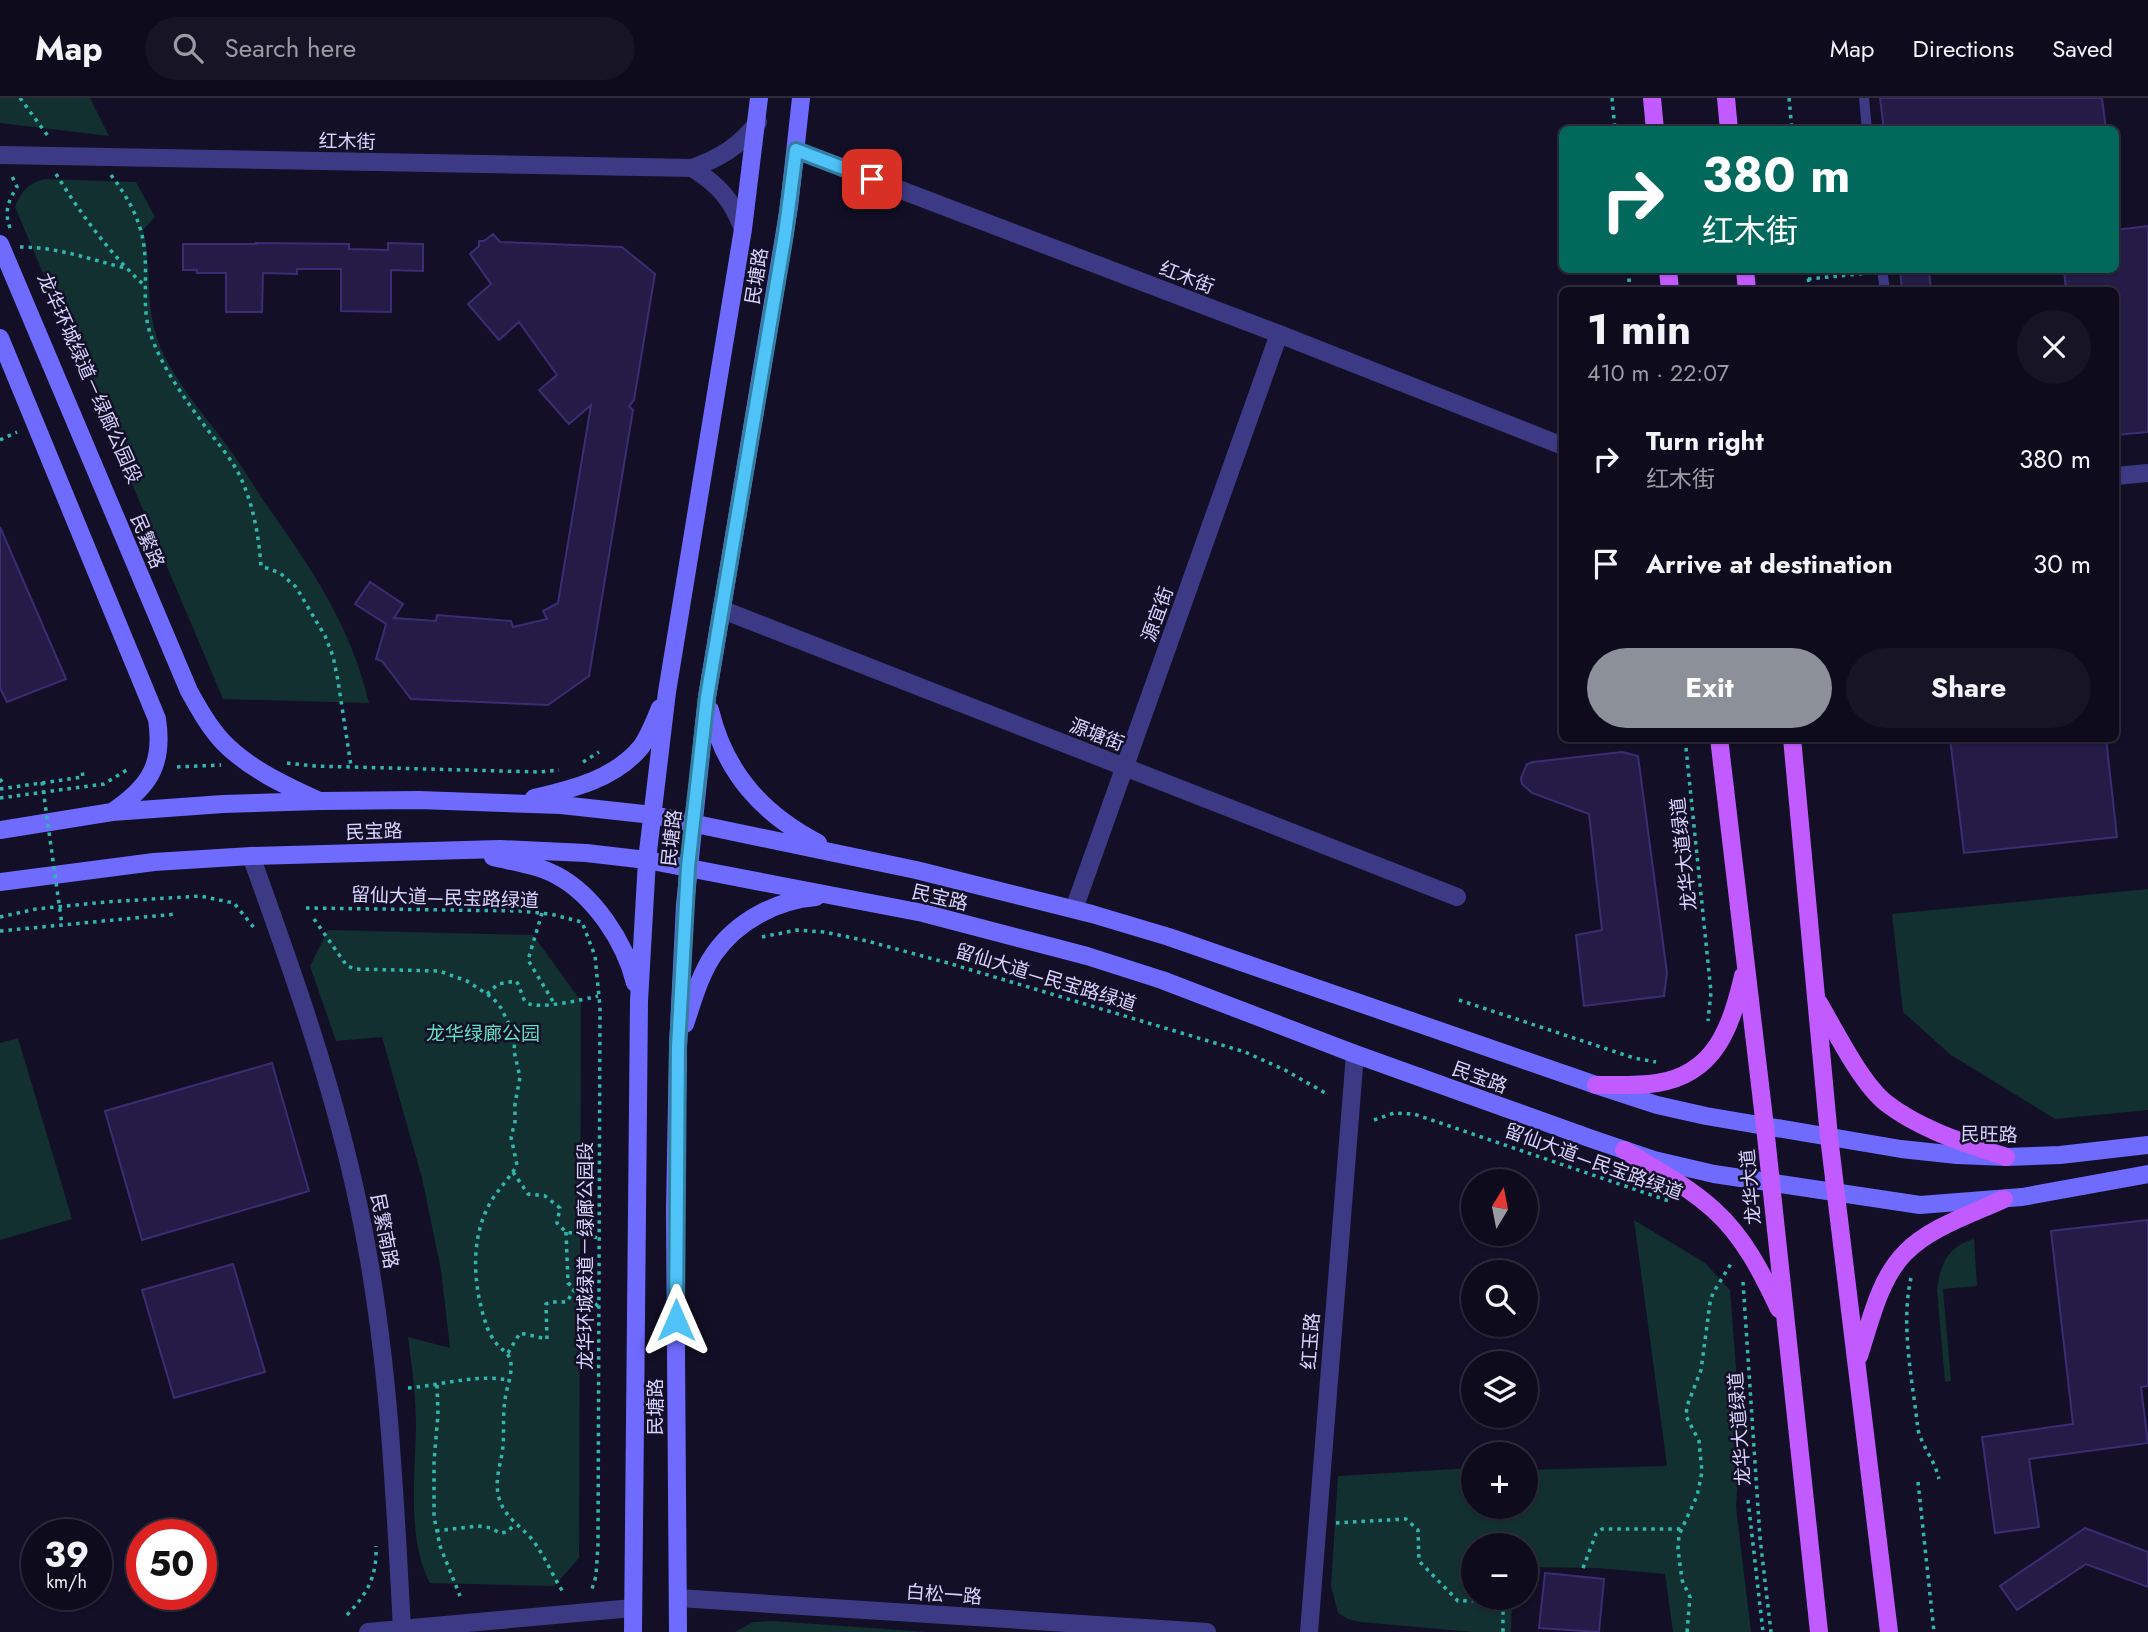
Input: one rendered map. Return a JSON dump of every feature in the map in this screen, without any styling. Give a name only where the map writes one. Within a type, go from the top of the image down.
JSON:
[{"type":"main road","name":"民塘路","points":[[633,1632],[639,1001],[647,860],[667,692],[743,229],[759,98]]},
{"type":"main road","name":"民塘路","points":[[678,1632],[675,1224],[678,1047],[688,867],[707,697],[789,207],[801,98]]},
{"type":"main road","points":[[1652,98],[1655,126]]},
{"type":"main road","points":[[1726,98],[1729,126]]},
{"type":"main road","name":"民繁路","points":[[10,242],[189,691],[217,734],[241,758],[285,785],[320,802]]},
{"type":"main road","points":[[0,338],[157,719],[159,742],[153,770],[137,794],[112,812]]},
{"type":"main road","points":[[513,803],[564,791],[617,769],[641,746],[667,692]]},
{"type":"main road","points":[[707,697],[716,737],[728,763],[752,793],[797,832],[836,853]]},
{"type":"main road","name":"龙华大道","points":[[1719,742],[1765,1127],[1819,1632]]},
{"type":"main road","points":[[1793,742],[1829,1138],[1889,1632]]},
{"type":"main road","name":"民宝路","points":[[0,830],[112,812],[223,804],[419,800],[561,805],[653,815],[941,875],[1074,909],[1170,937],[1597,1086],[1669,1108],[1829,1138]]},
{"type":"main road","points":[[462,850],[537,867],[557,875],[580,891],[621,945],[631,965],[639,1001]]},
{"type":"main road","name":"民宝路","points":[[0,882],[154,862],[251,856],[462,850],[586,853],[647,860],[923,914],[1087,957],[1162,980],[1355,1054],[1624,1150],[1714,1174],[1835,1192]]},
{"type":"main road","points":[[678,1047],[708,964],[729,937],[748,921],[788,901],[834,896]]},
{"type":"main road","points":[[1597,1086],[1657,1083],[1678,1078],[1708,1057],[1725,1036],[1734,1013],[1746,962]]},
{"type":"main road","points":[[1816,999],[1861,1073],[1884,1101],[1922,1125],[2006,1157]]},
{"type":"main road","name":"民旺路","points":[[1829,1138],[1901,1149],[2006,1157],[2148,1145]]},
{"type":"main road","points":[[1624,1150],[1675,1180],[1716,1211],[1751,1254],[1785,1321]]},
{"type":"main road","points":[[1835,1192],[1920,1205],[2004,1199],[2148,1174]]},
{"type":"main road","points":[[1857,1363],[1878,1299],[1903,1254],[1941,1228],[2004,1199]]},
{"type":"main road","points":[[1886,1613],[1905,1632]]},
{"type":"street","name":"红木街","points":[[0,155],[692,168],[733,149],[748,136],[758,122]]},
{"type":"street","name":"红木街","points":[[796,150],[1279,334],[1559,444]]},
{"type":"street","points":[[692,168],[722,191],[735,208],[743,229]]},
{"type":"street","name":"源宜街","points":[[1074,909],[1279,334]]},
{"type":"street","points":[[2119,476],[2148,474]]},
{"type":"street","name":"源塘街","points":[[723,610],[1457,897]]},
{"type":"street","name":"民繁南路","points":[[251,856],[295,980],[355,1187],[386,1370],[393,1447],[401,1629]]},
{"type":"street","name":"红玉路","points":[[1308,1632],[1355,1054]]},
{"type":"street","name":"白松一路","points":[[678,1598],[1207,1632]]},
{"type":"street","points":[[368,1632],[633,1608]]},
{"type":"lane","points":[[1864,98],[1867,126]]},
{"type":"path","points":[[20,98],[48,137]]},
{"type":"path","points":[[1612,98],[1615,126]]},
{"type":"path","points":[[1789,98],[1792,126]]},
{"type":"path","points":[[55,172],[79,210],[125,268],[145,286]]},
{"type":"path","points":[[110,173],[126,194],[139,224],[145,257],[149,331],[160,358],[183,398],[225,453],[243,482],[255,520],[261,566],[280,573],[296,587],[325,636],[333,656],[338,681],[351,767]]},
{"type":"path","points":[[17,187],[7,205],[10,242],[72,252],[125,268]]},
{"type":"path","points":[[1807,273],[1809,287]]},
{"type":"path","points":[[1808,279],[1864,273]]},
{"type":"path","points":[[0,440],[20,432]]},
{"type":"path","name":"龙华大道绿道","points":[[1685,748],[1711,992],[1707,1022]]},
{"type":"path","points":[[573,766],[599,752]]},
{"type":"path","points":[[283,762],[314,766],[540,772],[561,770]]},
{"type":"path","points":[[0,798],[104,784],[133,765]]},
{"type":"path","points":[[177,767],[227,765]]},
{"type":"path","points":[[0,789],[83,777],[82,770]]},
{"type":"path","points":[[42,782],[62,925]]},
{"type":"path","points":[[0,917],[36,909],[200,896],[234,903],[245,914],[260,940]]},
{"type":"path","name":"留仙大道—民宝路绿道","points":[[306,908],[495,910],[542,913],[582,922]]},
{"type":"path","points":[[542,913],[528,960],[555,1004]]},
{"type":"path","points":[[0,931],[176,914]]},
{"type":"path","points":[[314,919],[344,964],[351,968],[439,971],[467,981],[487,994],[501,1008],[514,1036],[514,1051],[520,1077],[512,1137],[517,1165],[487,1209],[475,1261],[480,1307],[497,1345],[508,1353]]},
{"type":"path","name":"龙华环城绿道－绿廊公园段","points":[[582,922],[595,957],[598,996],[598,1545],[596,1576],[591,1592]]},
{"type":"path","name":"留仙大道—民宝路绿道","points":[[755,941],[779,932],[797,930],[867,940],[1245,1052],[1285,1070],[1327,1094]]},
{"type":"path","points":[[487,994],[498,984],[516,981],[527,1003],[539,1006],[598,996]]},
{"type":"path","points":[[1459,1000],[1634,1059],[1660,1062]]},
{"type":"path","name":"留仙大道—民宝路绿道","points":[[1374,1120],[1394,1113],[1414,1114],[1671,1202]]},
{"type":"path","points":[[513,1172],[528,1194],[545,1196],[560,1208],[557,1223],[566,1232],[599,1238]]},
{"type":"path","points":[[566,1232],[568,1283],[598,1307]]},
{"type":"path","points":[[1687,1632],[1690,1597],[1682,1580],[1678,1549],[1681,1529],[1701,1483],[1699,1441],[1686,1416],[1687,1406],[1701,1370],[1713,1293],[1732,1262]]},
{"type":"path","name":"龙华大道绿道","points":[[1741,1272],[1744,1284],[1760,1538],[1771,1632]]},
{"type":"path","points":[[1913,1273],[1907,1308],[1918,1430],[1921,1441],[1937,1469],[1939,1479]]},
{"type":"path","points":[[563,1592],[531,1538],[508,1517],[500,1502],[497,1470],[502,1455],[504,1402],[511,1370],[508,1353],[520,1333],[547,1339],[546,1304],[552,1301],[567,1302],[575,1288]]},
{"type":"path","points":[[408,1388],[475,1377],[509,1380]]},
{"type":"path","points":[[437,1385],[433,1517],[440,1546],[460,1596]]},
{"type":"path","points":[[1918,1482],[1934,1632]]},
{"type":"path","points":[[1748,1500],[1763,1632]]},
{"type":"path","points":[[1331,1524],[1406,1518],[1418,1530],[1419,1561],[1458,1601],[1503,1600],[1503,1632]]},
{"type":"path","points":[[436,1531],[484,1526],[500,1533],[507,1532],[515,1524]]},
{"type":"path","points":[[1583,1568],[1596,1534],[1602,1529],[1681,1529]]},
{"type":"path","points":[[347,1615],[368,1591],[374,1577],[377,1563],[376,1536]]},
{"type":"green space","points":[[0,98],[90,98],[109,136],[0,123]]},
{"type":"green space","points":[[44,179],[136,182],[155,217],[143,230],[153,323],[164,355],[316,578],[352,650],[369,703],[223,699],[15,207],[26,189]]},
{"type":"green space","points":[[2148,889],[2148,1110],[2055,1119],[1951,1055],[1903,1012],[1892,914]]},
{"type":"green space","name":"龙华绿廊公园","points":[[328,930],[533,935],[581,1001],[579,1558],[554,1586],[430,1583],[423,1566],[415,1528],[416,1417],[408,1337],[450,1348],[441,1270],[422,1178],[382,1037],[336,1041],[310,966]]},
{"type":"green space","points":[[18,1038],[72,1219],[0,1240],[0,1043]]},
{"type":"green space","points":[[1634,1220],[1705,1263],[1730,1290],[1741,1433],[1736,1507],[1751,1632],[1673,1632],[1665,1574],[1597,1568],[1538,1567],[1538,1533],[1461,1533],[1461,1610],[1512,1610],[1511,1632],[1474,1632],[1360,1622],[1338,1613],[1331,1586],[1338,1476],[1461,1469],[1461,1519],[1538,1519],[1538,1470],[1667,1466]]},
{"type":"green space","points":[[1974,1239],[1977,1286],[1943,1289],[1951,1381],[1945,1382],[1938,1281],[1943,1265],[1952,1252],[1958,1246]]},
{"type":"green space","points":[[773,1621],[927,1632],[735,1632],[753,1622]]},
{"type":"building","points":[[1880,98],[2102,98],[2106,126],[1884,126]]},
{"type":"building","points":[[2148,226],[2148,432],[2119,435],[2119,287],[2066,287],[2064,273],[2119,273],[2119,230]]},
{"type":"building","points":[[493,234],[500,242],[622,247],[655,274],[634,400],[629,406],[633,410],[589,676],[548,705],[411,699],[382,661],[376,659],[386,624],[355,604],[370,582],[403,604],[394,618],[436,621],[437,615],[511,621],[513,627],[547,619],[543,611],[558,603],[591,405],[569,424],[539,390],[557,375],[519,322],[499,340],[468,304],[491,284],[470,254],[479,246],[479,241],[484,241]]},
{"type":"building","points":[[388,243],[423,244],[423,271],[391,270],[391,312],[341,311],[341,269],[297,269],[297,274],[263,273],[262,312],[226,312],[226,273],[183,270],[183,244],[349,244],[349,249],[388,250]]},
{"type":"building","points":[[1900,273],[1929,273],[1931,287],[1902,287]]},
{"type":"building","points":[[0,527],[66,679],[7,702],[0,688]]},
{"type":"building","points":[[1950,742],[2106,742],[2117,837],[1964,853]]},
{"type":"building","points":[[1622,752],[1638,756],[1667,973],[1664,996],[1584,1006],[1576,935],[1602,930],[1589,814],[1532,793],[1522,784],[1521,778],[1527,764],[1533,762]]},
{"type":"building","points":[[272,1063],[309,1191],[142,1240],[105,1111]]},
{"type":"building","points":[[2148,1220],[2148,1386],[2141,1387],[2148,1443],[2029,1459],[2039,1527],[1995,1533],[1982,1437],[2073,1424],[2051,1231]]},
{"type":"building","points":[[233,1264],[265,1372],[174,1398],[142,1290]]},
{"type":"building","points":[[2085,1528],[2148,1552],[2148,1587],[2086,1564],[2017,1610],[2000,1586]]},
{"type":"building","points":[[1545,1573],[1604,1579],[1599,1632],[1539,1628]]},
{"type":"route","points":[[676,1320],[678,1047],[688,867],[707,697],[785,234],[796,150],[872,179]]}]
